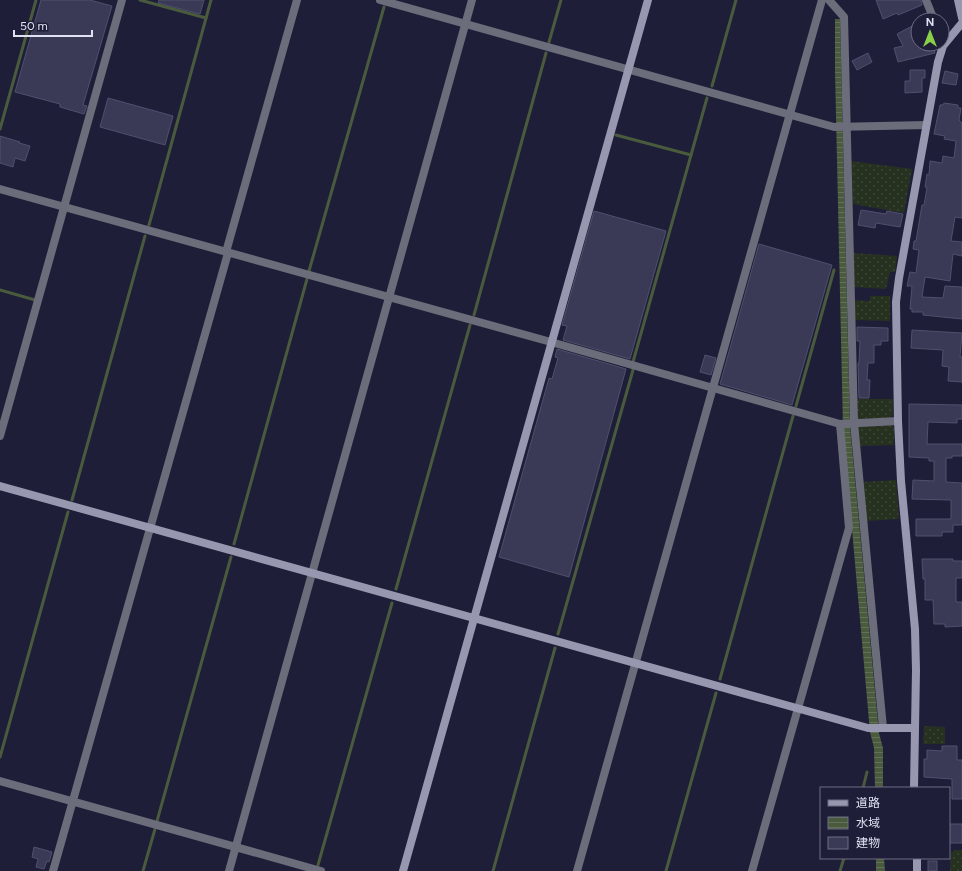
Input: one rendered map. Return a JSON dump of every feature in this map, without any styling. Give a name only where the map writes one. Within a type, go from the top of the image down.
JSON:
[{"type":"street","points":[[0,436],[122,0]]},
{"type":"street","points":[[53,871],[297,0]]},
{"type":"street","points":[[380,0],[834,127],[926,125]]},
{"type":"street","points":[[229,871],[472,0]]},
{"type":"street","points":[[402,871],[627,69],[648,0]]},
{"type":"street","points":[[577,871],[822,0]]},
{"type":"street","points":[[828,0],[844,17],[853,423],[882,728]]},
{"type":"street","points":[[926,0],[931,12]]},
{"type":"street","points":[[958,0],[962,18]]},
{"type":"street","points":[[950,36],[962,23]]},
{"type":"street","points":[[914,787],[916,670],[915,629],[901,481],[898,421],[896,302],[926,125],[941,52]]},
{"type":"street","points":[[0,189],[840,424],[898,421]]},
{"type":"street","points":[[752,871],[849,528],[840,424]]},
{"type":"street","points":[[0,486],[868,728],[914,728]]},
{"type":"street","points":[[0,781],[322,871]]},
{"type":"street","points":[[917,859],[917,871]]},
{"type":"shaded area","points":[[851,161],[912,169],[904,213],[853,204]]},
{"type":"shaded area","points":[[854,253],[897,256],[895,272],[890,272],[886,289],[854,287]]},
{"type":"shaded area","points":[[870,296],[890,296],[890,321],[854,320],[854,300],[870,301]]},
{"type":"shaded area","points":[[856,399],[893,399],[893,416],[889,418],[856,419]]},
{"type":"shaded area","points":[[890,424],[894,427],[894,445],[858,446],[856,426]]},
{"type":"shaded area","points":[[896,480],[899,519],[866,521],[862,482]]},
{"type":"shaded area","points":[[924,726],[945,727],[945,744],[923,744]]},
{"type":"shaded area","points":[[955,850],[962,850],[962,871],[950,871],[951,853]]},
{"type":"water","points":[[835,19],[840,19],[850,427],[879,733],[883,748],[883,787],[875,787],[874,748],[870,732],[843,428]]},
{"type":"water","points":[[876,859],[884,859],[885,871],[876,871]]},
{"type":"building","points":[[41,0],[90,0],[112,6],[83,105],[87,106],[84,114],[60,107],[60,104],[15,92]]},
{"type":"building","points":[[159,0],[204,0],[200,14],[158,3]]},
{"type":"building","points":[[876,0],[921,0],[922,5],[898,15],[897,13],[883,19]]},
{"type":"building","points":[[910,27],[910,52],[935,53],[898,62],[894,48],[903,46],[897,34]]},
{"type":"building","points":[[868,53],[872,62],[857,70],[852,61]]},
{"type":"building","points":[[910,70],[925,70],[925,78],[922,78],[922,92],[905,93],[905,81],[910,81]]},
{"type":"building","points":[[945,71],[958,74],[956,85],[942,83]]},
{"type":"building","points":[[108,98],[173,116],[165,145],[100,127]]},
{"type":"building","points":[[944,103],[958,105],[958,108],[961,108],[959,120],[962,123],[962,218],[955,217],[951,241],[962,242],[962,256],[953,254],[950,281],[925,277],[922,297],[943,298],[945,286],[962,287],[962,319],[923,315],[923,312],[912,312],[912,309],[910,309],[912,286],[907,286],[910,272],[916,273],[919,250],[913,249],[914,241],[916,241],[922,205],[924,205],[927,188],[925,187],[927,174],[929,175],[930,161],[942,163],[943,156],[954,158],[956,141],[944,139],[945,136],[934,134],[940,105],[943,105]]},
{"type":"building","points":[[0,136],[30,146],[25,161],[15,158],[13,167],[0,163]]},
{"type":"building","points":[[861,210],[886,214],[887,211],[903,214],[900,227],[876,223],[875,228],[858,225]]},
{"type":"building","points":[[594,211],[666,231],[630,359],[563,340],[567,326],[562,325]]},
{"type":"building","points":[[759,244],[832,265],[792,405],[720,384]]},
{"type":"building","points":[[857,327],[888,328],[888,341],[881,341],[881,345],[874,345],[874,363],[868,363],[867,380],[870,380],[869,398],[859,398],[858,363],[860,341],[857,341]]},
{"type":"building","points":[[912,330],[962,333],[960,357],[962,357],[962,382],[948,381],[949,367],[942,366],[943,350],[911,348]]},
{"type":"building","points":[[557,349],[626,369],[569,577],[499,557],[549,378],[552,379],[558,358],[555,357]]},
{"type":"building","points":[[705,355],[716,358],[711,375],[700,372]]},
{"type":"building","points":[[909,404],[962,405],[962,419],[957,419],[957,423],[928,422],[927,444],[962,444],[962,456],[952,456],[952,458],[946,458],[946,482],[962,483],[962,525],[953,525],[953,532],[942,532],[942,536],[916,536],[916,519],[951,519],[951,500],[912,499],[913,480],[934,481],[934,461],[929,461],[929,458],[909,457]]},
{"type":"building","points":[[922,559],[953,559],[953,561],[962,561],[962,578],[956,578],[956,602],[962,602],[962,626],[945,627],[945,624],[934,624],[933,600],[925,600],[925,579],[923,579]]},
{"type":"building","points":[[942,746],[957,746],[957,760],[962,760],[962,799],[952,799],[952,779],[924,777],[924,759],[927,759],[927,750],[942,751]]},
{"type":"building","points":[[950,824],[962,824],[962,843],[950,843]]},
{"type":"building","points":[[34,847],[52,852],[49,862],[47,861],[44,869],[36,867],[38,859],[32,857]]},
{"type":"building","points":[[928,861],[937,861],[937,871],[928,871]]},
{"type":"waterway","points":[[0,129],[36,0]]},
{"type":"waterway","points":[[140,0],[206,18]]},
{"type":"waterway","points":[[149,225],[211,0]]},
{"type":"waterway","points":[[549,42],[561,0]]},
{"type":"waterway","points":[[712,86],[736,0]]},
{"type":"waterway","points":[[309,271],[384,7]]},
{"type":"waterway","points":[[474,315],[546,53]]},
{"type":"waterway","points":[[633,362],[707,98]]},
{"type":"waterway","points":[[616,135],[691,155]]},
{"type":"waterway","points":[[72,500],[145,236]]},
{"type":"waterway","points":[[796,406],[834,270]]},
{"type":"waterway","points":[[234,544],[307,279]]},
{"type":"waterway","points":[[0,290],[35,300]]},
{"type":"waterway","points":[[396,589],[470,325]]},
{"type":"waterway","points":[[558,634],[633,370]]},
{"type":"waterway","points":[[720,679],[793,416]]},
{"type":"waterway","points":[[0,757],[68,512]]},
{"type":"waterway","points":[[157,821],[231,557]]},
{"type":"waterway","points":[[318,865],[392,603]]},
{"type":"waterway","points":[[493,871],[555,648]]},
{"type":"waterway","points":[[666,871],[716,693]]},
{"type":"waterway","points":[[863,787],[867,772]]},
{"type":"waterway","points":[[143,871],[155,829]]},
{"type":"waterway","points":[[840,871],[844,859]]}]
